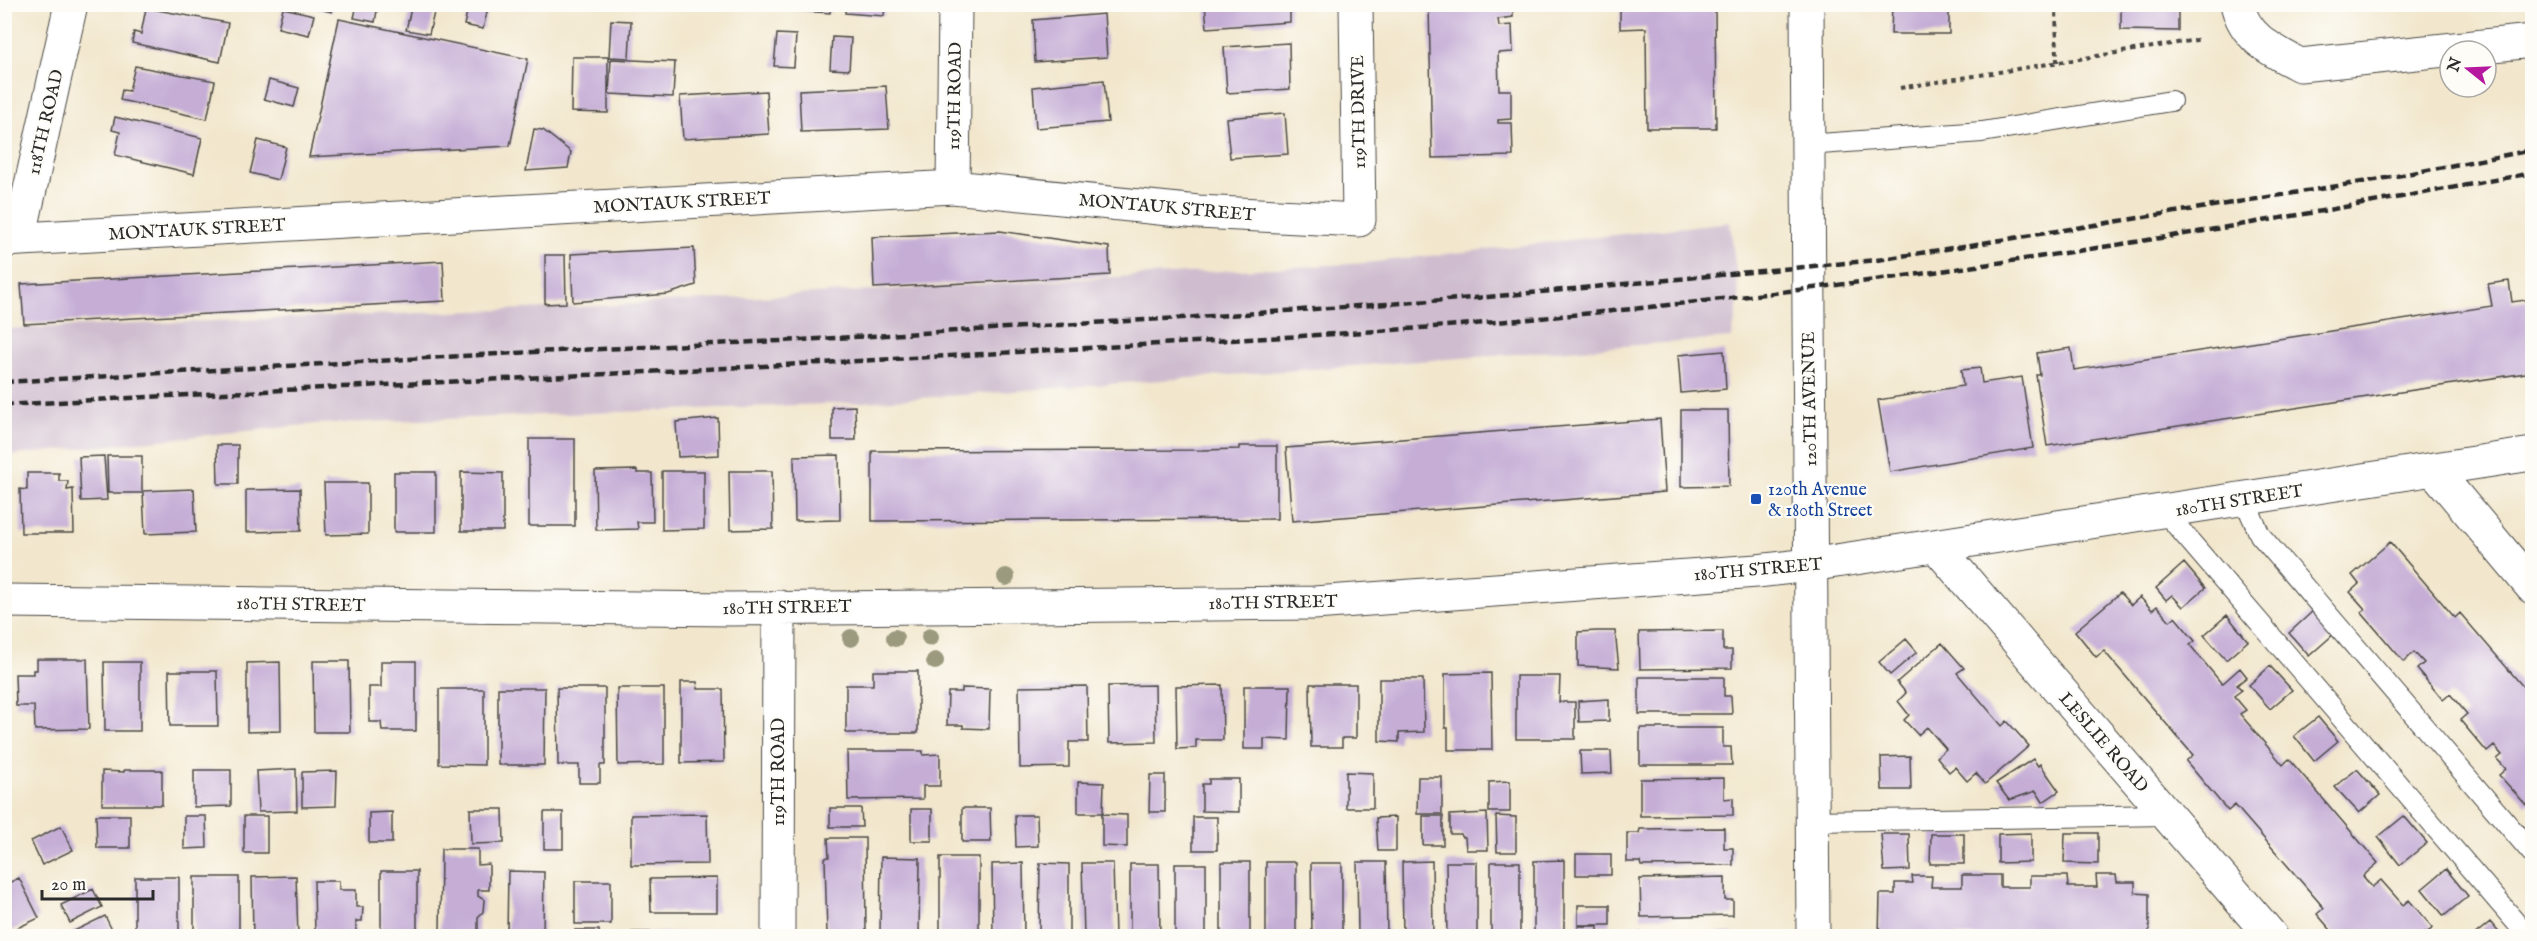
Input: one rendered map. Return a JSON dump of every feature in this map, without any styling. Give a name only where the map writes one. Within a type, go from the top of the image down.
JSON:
[{"type":"street","name":"118TH ROAD","points":[[12,239],[71,4]]},
{"type":"street","name":"119TH ROAD","points":[[953,187],[956,4]]},
{"type":"street","name":"119TH DRIVE","points":[[1356,4],[1359,220]]},
{"type":"street","name":"120TH AVENUE","points":[[1807,4],[1813,936]]},
{"type":"street","points":[[2239,13],[2268,49],[2300,65],[2532,41]]},
{"type":"street","name":"MONTAUK STREET","points":[[12,239],[953,187],[1198,212],[1359,220]]},
{"type":"street","name":"180TH STREET","points":[[4,602],[779,607],[1314,603],[1746,572],[1810,565],[2532,454]]},
{"type":"street","points":[[2434,470],[2532,587]]},
{"type":"street","name":"LESLIE ROAD","points":[[1937,547],[2271,936]]},
{"type":"street","name":"119TH ROAD","points":[[778,936],[779,607]]},
{"type":"lane","points":[[1807,145],[1982,132],[2171,101]]},
{"type":"lane","points":[[2244,499],[2260,535],[2532,853]]},
{"type":"lane","points":[[2165,512],[2528,936]]},
{"type":"lane","points":[[1812,821],[2167,815]]},
{"type":"path","points":[[2056,4],[2057,63]]},
{"type":"path","points":[[1900,87],[2202,39]]},
{"type":"shaded area","points":[[1730,222],[1739,297],[1732,338],[851,403],[315,424],[5,456],[5,329],[579,307],[1366,263]]},
{"type":"building","points":[[299,4],[333,4],[332,12]]},
{"type":"building","points":[[412,4],[436,4],[429,34],[406,30]]},
{"type":"building","points":[[469,4],[489,4],[483,29],[464,25]]},
{"type":"building","points":[[747,4],[775,4],[775,8],[747,6]]},
{"type":"building","points":[[846,4],[885,4],[884,16],[845,13]]},
{"type":"building","points":[[1205,4],[1290,4],[1290,22],[1207,28]]},
{"type":"building","points":[[1429,4],[1513,4],[1513,17],[1498,19],[1499,26],[1512,25],[1513,52],[1498,53],[1499,90],[1511,90],[1511,119],[1498,120],[1498,123],[1512,123],[1513,156],[1432,158]]},
{"type":"building","points":[[1620,4],[1715,4],[1716,128],[1647,128],[1646,28],[1620,29]]},
{"type":"building","points":[[1892,4],[1949,4],[1949,34],[1891,34]]},
{"type":"building","points":[[2121,4],[2178,4],[2178,31],[2121,30]]},
{"type":"building","points":[[357,5],[378,5],[375,22],[354,18]]},
{"type":"building","points":[[790,5],[831,5],[830,13],[789,10]]},
{"type":"building","points":[[146,8],[228,23],[220,62],[132,43],[134,32],[141,34]]},
{"type":"building","points":[[283,8],[314,15],[309,35],[278,28]]},
{"type":"building","points":[[1104,14],[1107,57],[1035,62],[1033,20]]},
{"type":"building","points":[[339,19],[528,59],[510,146],[309,157]]},
{"type":"building","points":[[611,20],[631,21],[629,58],[609,57]]},
{"type":"building","points":[[777,34],[796,35],[794,67],[774,66]]},
{"type":"building","points":[[832,37],[851,38],[849,70],[830,69]]},
{"type":"building","points":[[1289,43],[1290,89],[1227,93],[1224,47]]},
{"type":"building","points":[[572,57],[608,57],[608,113],[571,112]]},
{"type":"building","points":[[611,59],[675,62],[673,97],[609,94]]},
{"type":"building","points":[[135,66],[215,81],[207,119],[120,100],[122,90],[129,91]]},
{"type":"building","points":[[269,80],[299,88],[294,107],[264,99]]},
{"type":"building","points":[[1104,80],[1108,122],[1036,128],[1033,87]]},
{"type":"building","points":[[886,86],[889,129],[801,132],[799,90]]},
{"type":"building","points":[[766,91],[769,134],[683,139],[680,96]]},
{"type":"building","points":[[1285,113],[1288,154],[1230,158],[1226,118]]},
{"type":"building","points":[[115,117],[202,138],[194,174],[115,155],[120,132],[112,130]]},
{"type":"building","points":[[534,129],[543,130],[571,152],[568,168],[526,171]]},
{"type":"building","points":[[258,140],[286,147],[278,180],[250,173]]},
{"type":"building","points":[[1000,231],[1109,247],[1110,275],[874,288],[872,237]]},
{"type":"building","points":[[694,248],[696,285],[668,294],[573,302],[571,254]]},
{"type":"building","points":[[545,255],[565,255],[566,303],[545,304]]},
{"type":"building","points":[[443,261],[445,301],[24,324],[21,284]]},
{"type":"building","points":[[2509,281],[2512,302],[2532,299],[2532,372],[2047,446],[2036,375],[2040,375],[2037,353],[2071,348],[2074,370],[2331,331],[2492,306],[2488,284]]},
{"type":"building","points":[[1724,351],[1726,389],[1681,393],[1678,355]]},
{"type":"building","points":[[1980,368],[1982,383],[2022,377],[2033,448],[1890,472],[1878,400],[1963,386],[1961,370]]},
{"type":"building","points":[[855,406],[856,440],[832,440],[832,407]]},
{"type":"building","points":[[1681,410],[1728,410],[1729,486],[1681,487]]},
{"type":"building","points":[[718,418],[719,455],[678,457],[676,422]]},
{"type":"building","points":[[1660,419],[1665,492],[1292,521],[1286,448]]},
{"type":"building","points":[[529,439],[575,439],[575,526],[529,526]]},
{"type":"building","points":[[217,445],[238,445],[238,484],[218,484]]},
{"type":"building","points":[[1239,446],[1277,446],[1277,519],[872,521],[872,451],[1202,450],[1239,449]]},
{"type":"building","points":[[839,455],[840,520],[795,521],[794,456]]},
{"type":"building","points":[[104,456],[107,500],[81,501],[79,457]]},
{"type":"building","points":[[107,456],[142,456],[142,491],[194,489],[196,532],[145,534],[143,493],[108,493]]},
{"type":"building","points":[[637,470],[637,473],[652,473],[653,522],[637,522],[638,529],[596,530],[595,471]]},
{"type":"building","points":[[662,471],[704,471],[704,529],[662,530]]},
{"type":"building","points":[[729,471],[772,471],[773,529],[730,530]]},
{"type":"building","points":[[394,472],[436,472],[436,532],[394,532]]},
{"type":"building","points":[[461,472],[503,473],[503,531],[461,531]]},
{"type":"building","points":[[27,473],[59,473],[59,481],[68,481],[67,490],[73,489],[74,533],[21,533],[20,489],[27,490]]},
{"type":"building","points":[[324,483],[368,483],[368,534],[326,535]]},
{"type":"building","points":[[300,489],[301,531],[246,532],[246,490]]},
{"type":"building","points":[[2390,542],[2455,618],[2460,613],[2532,697],[2532,800],[2526,805],[2499,775],[2506,769],[2497,759],[2502,755],[2494,746],[2487,752],[2460,720],[2467,714],[2450,694],[2443,700],[2417,669],[2424,663],[2414,652],[2404,662],[2361,612],[2365,609],[2350,592],[2359,584],[2352,575]]},
{"type":"building","points":[[2184,563],[2205,588],[2183,607],[2172,595],[2166,600],[2156,588]]},
{"type":"building","points":[[2120,593],[2131,605],[2140,597],[2152,610],[2157,606],[2170,621],[2175,617],[2195,641],[2190,645],[2222,684],[2240,668],[2247,677],[2237,685],[2242,690],[2234,696],[2246,710],[2240,714],[2283,765],[2289,759],[2378,863],[2363,876],[2372,887],[2381,880],[2403,905],[2409,900],[2433,928],[2422,936],[2336,936],[2317,914],[2324,908],[2235,805],[2228,811],[2186,761],[2193,755],[2104,651],[2096,657],[2075,631]]},
{"type":"building","points":[[2314,610],[2335,633],[2309,656],[2289,633]]},
{"type":"building","points":[[2227,615],[2248,641],[2226,660],[2204,635]]},
{"type":"building","points":[[1615,631],[1619,668],[1578,666],[1578,632]]},
{"type":"building","points":[[1723,631],[1723,650],[1732,650],[1732,668],[1640,669],[1639,632]]},
{"type":"building","points":[[1906,639],[1917,652],[1890,675],[1879,662]]},
{"type":"building","points":[[1942,643],[1964,668],[1957,673],[2002,726],[2007,721],[2029,746],[1985,784],[1976,773],[1967,781],[1955,767],[1949,772],[1937,757],[1946,749],[1927,727],[1918,735],[1904,720],[1909,715],[1898,701],[1906,693],[1897,682]]},
{"type":"building","points":[[37,659],[87,659],[89,729],[35,730],[34,706],[16,706],[15,674],[33,674],[33,670],[37,670]]},
{"type":"building","points":[[313,661],[349,661],[350,732],[314,732]]},
{"type":"building","points":[[381,661],[416,661],[416,731],[382,731],[381,722],[369,722],[369,687],[381,687]]},
{"type":"building","points":[[104,662],[140,662],[140,731],[105,731]]},
{"type":"building","points":[[280,662],[281,731],[247,732],[247,663]]},
{"type":"building","points":[[2270,666],[2292,690],[2270,709],[2249,685]]},
{"type":"building","points":[[169,671],[217,671],[218,726],[170,726]]},
{"type":"building","points":[[873,671],[918,671],[918,733],[846,733],[846,685],[873,685]]},
{"type":"building","points":[[1491,673],[1492,750],[1448,750],[1448,728],[1445,728],[1445,674]]},
{"type":"building","points":[[1516,676],[1560,676],[1559,702],[1575,702],[1575,739],[1516,739]]},
{"type":"building","points":[[1639,677],[1724,677],[1724,696],[1731,696],[1732,714],[1639,714]]},
{"type":"building","points":[[1379,679],[1423,679],[1424,732],[1399,733],[1399,742],[1379,741]]},
{"type":"building","points":[[681,682],[697,682],[698,689],[723,689],[724,762],[681,763]]},
{"type":"building","points":[[1310,684],[1356,684],[1356,738],[1342,738],[1342,747],[1311,747]]},
{"type":"building","points":[[1155,685],[1156,742],[1109,743],[1108,686]]},
{"type":"building","points":[[1222,685],[1223,740],[1196,740],[1196,748],[1177,749],[1176,686]]},
{"type":"building","points":[[1087,686],[1088,742],[1069,742],[1069,767],[1020,768],[1019,687]]},
{"type":"building","points":[[1244,686],[1290,686],[1289,740],[1264,739],[1264,749],[1244,749]]},
{"type":"building","points":[[498,688],[545,688],[544,765],[498,765]]},
{"type":"building","points":[[557,688],[605,688],[605,765],[600,765],[600,783],[579,783],[579,765],[558,765]]},
{"type":"building","points":[[617,688],[664,688],[664,764],[618,765]]},
{"type":"building","points":[[962,688],[990,689],[989,729],[947,725],[948,692],[962,692]]},
{"type":"building","points":[[439,689],[484,689],[484,765],[439,764]]},
{"type":"building","points":[[1609,699],[1609,721],[1579,722],[1578,701]]},
{"type":"building","points":[[2318,717],[2338,741],[2314,761],[2294,736]]},
{"type":"building","points":[[1640,728],[1723,728],[1723,747],[1731,747],[1732,765],[1640,765]]},
{"type":"building","points":[[847,751],[923,751],[923,755],[940,754],[940,786],[923,786],[923,799],[848,800]]},
{"type":"building","points":[[1580,751],[1611,751],[1612,773],[1581,774]]},
{"type":"building","points":[[1910,756],[1911,790],[1882,790],[1881,757]]},
{"type":"building","points":[[2033,759],[2038,766],[2040,764],[2059,791],[2043,802],[2036,791],[2009,800],[1996,783]]},
{"type":"building","points":[[296,769],[297,811],[258,812],[256,771]]},
{"type":"building","points":[[2357,769],[2380,795],[2359,813],[2335,787]]},
{"type":"building","points":[[124,770],[162,770],[162,805],[102,805],[102,771],[124,772]]},
{"type":"building","points":[[194,770],[231,770],[231,806],[194,807]]},
{"type":"building","points":[[337,771],[336,806],[302,807],[302,772]]},
{"type":"building","points":[[1346,772],[1373,773],[1373,808],[1346,808]]},
{"type":"building","points":[[1150,775],[1165,775],[1165,812],[1149,812]]},
{"type":"building","points":[[1418,777],[1442,777],[1442,814],[1417,814]]},
{"type":"building","points":[[1724,778],[1724,799],[1733,798],[1733,815],[1640,816],[1640,779]]},
{"type":"building","points":[[1209,779],[1239,779],[1239,812],[1202,811],[1202,784],[1209,784]]},
{"type":"building","points":[[1510,781],[1510,812],[1489,812],[1489,782]]},
{"type":"building","points":[[1078,782],[1104,783],[1103,813],[1078,813]]},
{"type":"building","points":[[830,808],[861,808],[862,827],[830,827]]},
{"type":"building","points":[[962,808],[990,808],[991,842],[962,842]]},
{"type":"building","points":[[470,809],[503,809],[504,843],[471,844]]},
{"type":"building","points":[[911,809],[932,809],[932,841],[911,841]]},
{"type":"building","points":[[392,812],[392,843],[369,843],[369,813]]},
{"type":"building","points":[[544,812],[563,812],[563,849],[544,849]]},
{"type":"building","points":[[1487,813],[1488,850],[1466,850],[1465,837],[1461,834],[1450,834],[1450,815]]},
{"type":"building","points":[[707,814],[708,864],[631,865],[631,815]]},
{"type":"building","points":[[1102,814],[1127,815],[1127,847],[1102,846]]},
{"type":"building","points":[[96,815],[130,815],[130,848],[97,848]]},
{"type":"building","points":[[1015,815],[1037,815],[1038,846],[1016,847]]},
{"type":"building","points":[[184,816],[206,816],[207,848],[184,849]]},
{"type":"building","points":[[244,816],[267,816],[267,853],[244,853]]},
{"type":"building","points":[[1423,816],[1443,816],[1443,845],[1423,845]]},
{"type":"building","points":[[1496,816],[1516,817],[1516,852],[1497,852]]},
{"type":"building","points":[[2404,816],[2427,843],[2400,865],[2378,837]]},
{"type":"building","points":[[1193,817],[1217,817],[1217,850],[1193,850]]},
{"type":"building","points":[[1396,817],[1396,851],[1378,851],[1376,818]]},
{"type":"building","points":[[61,826],[73,850],[42,865],[31,841]]},
{"type":"building","points":[[1724,828],[1724,848],[1733,848],[1733,865],[1641,866],[1640,862],[1627,862],[1627,833],[1639,833],[1640,829]]},
{"type":"building","points":[[2031,833],[2031,862],[1998,863],[1998,834]]},
{"type":"building","points":[[2065,833],[2098,833],[2098,864],[2064,863]]},
{"type":"building","points":[[1881,834],[1909,834],[1910,870],[1884,871]]},
{"type":"building","points":[[1931,834],[1964,834],[1964,864],[1930,864]]},
{"type":"building","points":[[828,838],[865,838],[866,936],[827,935],[825,858],[829,857]]},
{"type":"building","points":[[441,849],[478,849],[478,865],[489,864],[489,890],[478,890],[478,896],[484,900],[483,912],[478,917],[478,936],[440,936]]},
{"type":"building","points":[[1576,854],[1611,854],[1611,875],[1576,875]]},
{"type":"building","points":[[881,857],[920,858],[919,936],[880,935]]},
{"type":"building","points":[[940,857],[979,857],[979,936],[940,934]]},
{"type":"building","points":[[1564,860],[1564,936],[1534,936],[1534,861]]},
{"type":"building","points":[[1432,861],[1433,936],[1403,936],[1402,862]]},
{"type":"building","points":[[1221,862],[1250,862],[1250,936],[1221,936]]},
{"type":"building","points":[[1266,862],[1296,862],[1296,936],[1266,936]]},
{"type":"building","points":[[1357,862],[1386,862],[1387,936],[1358,936]]},
{"type":"building","points":[[1446,862],[1477,862],[1477,936],[1447,936]]},
{"type":"building","points":[[1491,862],[1520,862],[1520,936],[1491,936]]},
{"type":"building","points":[[1023,863],[1024,936],[993,936],[992,864]]},
{"type":"building","points":[[1040,863],[1069,864],[1069,936],[1039,936]]},
{"type":"building","points":[[1082,863],[1113,863],[1115,936],[1084,936]]},
{"type":"building","points":[[1311,863],[1342,863],[1342,936],[1312,936]]},
{"type":"building","points":[[1130,864],[1159,864],[1160,936],[1130,936]]},
{"type":"building","points":[[1175,864],[1206,864],[1206,936],[1175,936]]},
{"type":"building","points":[[2446,869],[2468,896],[2444,916],[2422,889]]},
{"type":"building","points":[[381,871],[417,871],[417,936],[381,936]]},
{"type":"building","points":[[508,871],[544,872],[543,936],[507,936]]},
{"type":"building","points":[[1962,875],[2000,875],[2000,887],[2030,887],[2030,876],[2067,876],[2068,887],[2097,887],[2096,875],[2116,875],[2117,882],[2135,882],[2135,893],[2149,894],[2149,936],[1879,936],[1880,894],[1895,894],[1895,883],[1913,883],[1912,876],[1932,876],[1931,887],[1962,887]]},
{"type":"building","points":[[296,876],[298,936],[253,936],[252,877]]},
{"type":"building","points":[[135,877],[179,877],[179,936],[135,936]]},
{"type":"building","points":[[194,877],[239,877],[239,936],[194,936]]},
{"type":"building","points":[[1725,877],[1725,900],[1733,900],[1733,915],[1641,917],[1640,879]]},
{"type":"building","points":[[19,878],[39,918],[4,934],[4,885]]},
{"type":"building","points":[[717,878],[717,912],[651,912],[650,879]]},
{"type":"building","points":[[314,881],[339,881],[339,890],[356,890],[356,907],[363,907],[362,921],[356,921],[356,936],[315,936]]},
{"type":"building","points":[[575,881],[611,881],[611,924],[575,924]]},
{"type":"building","points":[[93,889],[102,907],[70,923],[61,905]]},
{"type":"building","points":[[1578,905],[1610,905],[1610,925],[1578,925]]},
{"type":"building","points":[[105,916],[115,936],[74,936],[72,932]]},
{"type":"building","points":[[2490,922],[2502,936],[2473,936]]},
{"type":"building","points":[[1578,926],[1598,926],[1598,936],[1578,936]]},
{"type":"building","points":[[575,930],[599,930],[599,936],[575,936]]},
{"type":"building","points":[[632,932],[716,933],[716,936],[632,936]]},
{"type":"building","points":[[1641,932],[1733,933],[1733,936],[1641,936]]},
{"type":"railway","points":[[4,382],[534,352],[801,340],[1214,316],[1488,297],[1877,260],[2381,179],[2532,150]]},
{"type":"railway","points":[[4,405],[1322,335],[1616,311],[2010,261],[2271,220],[2532,173]]},
{"type":"place","name":"120th Avenue & 180th Street","points":[[1756,499]]}]
